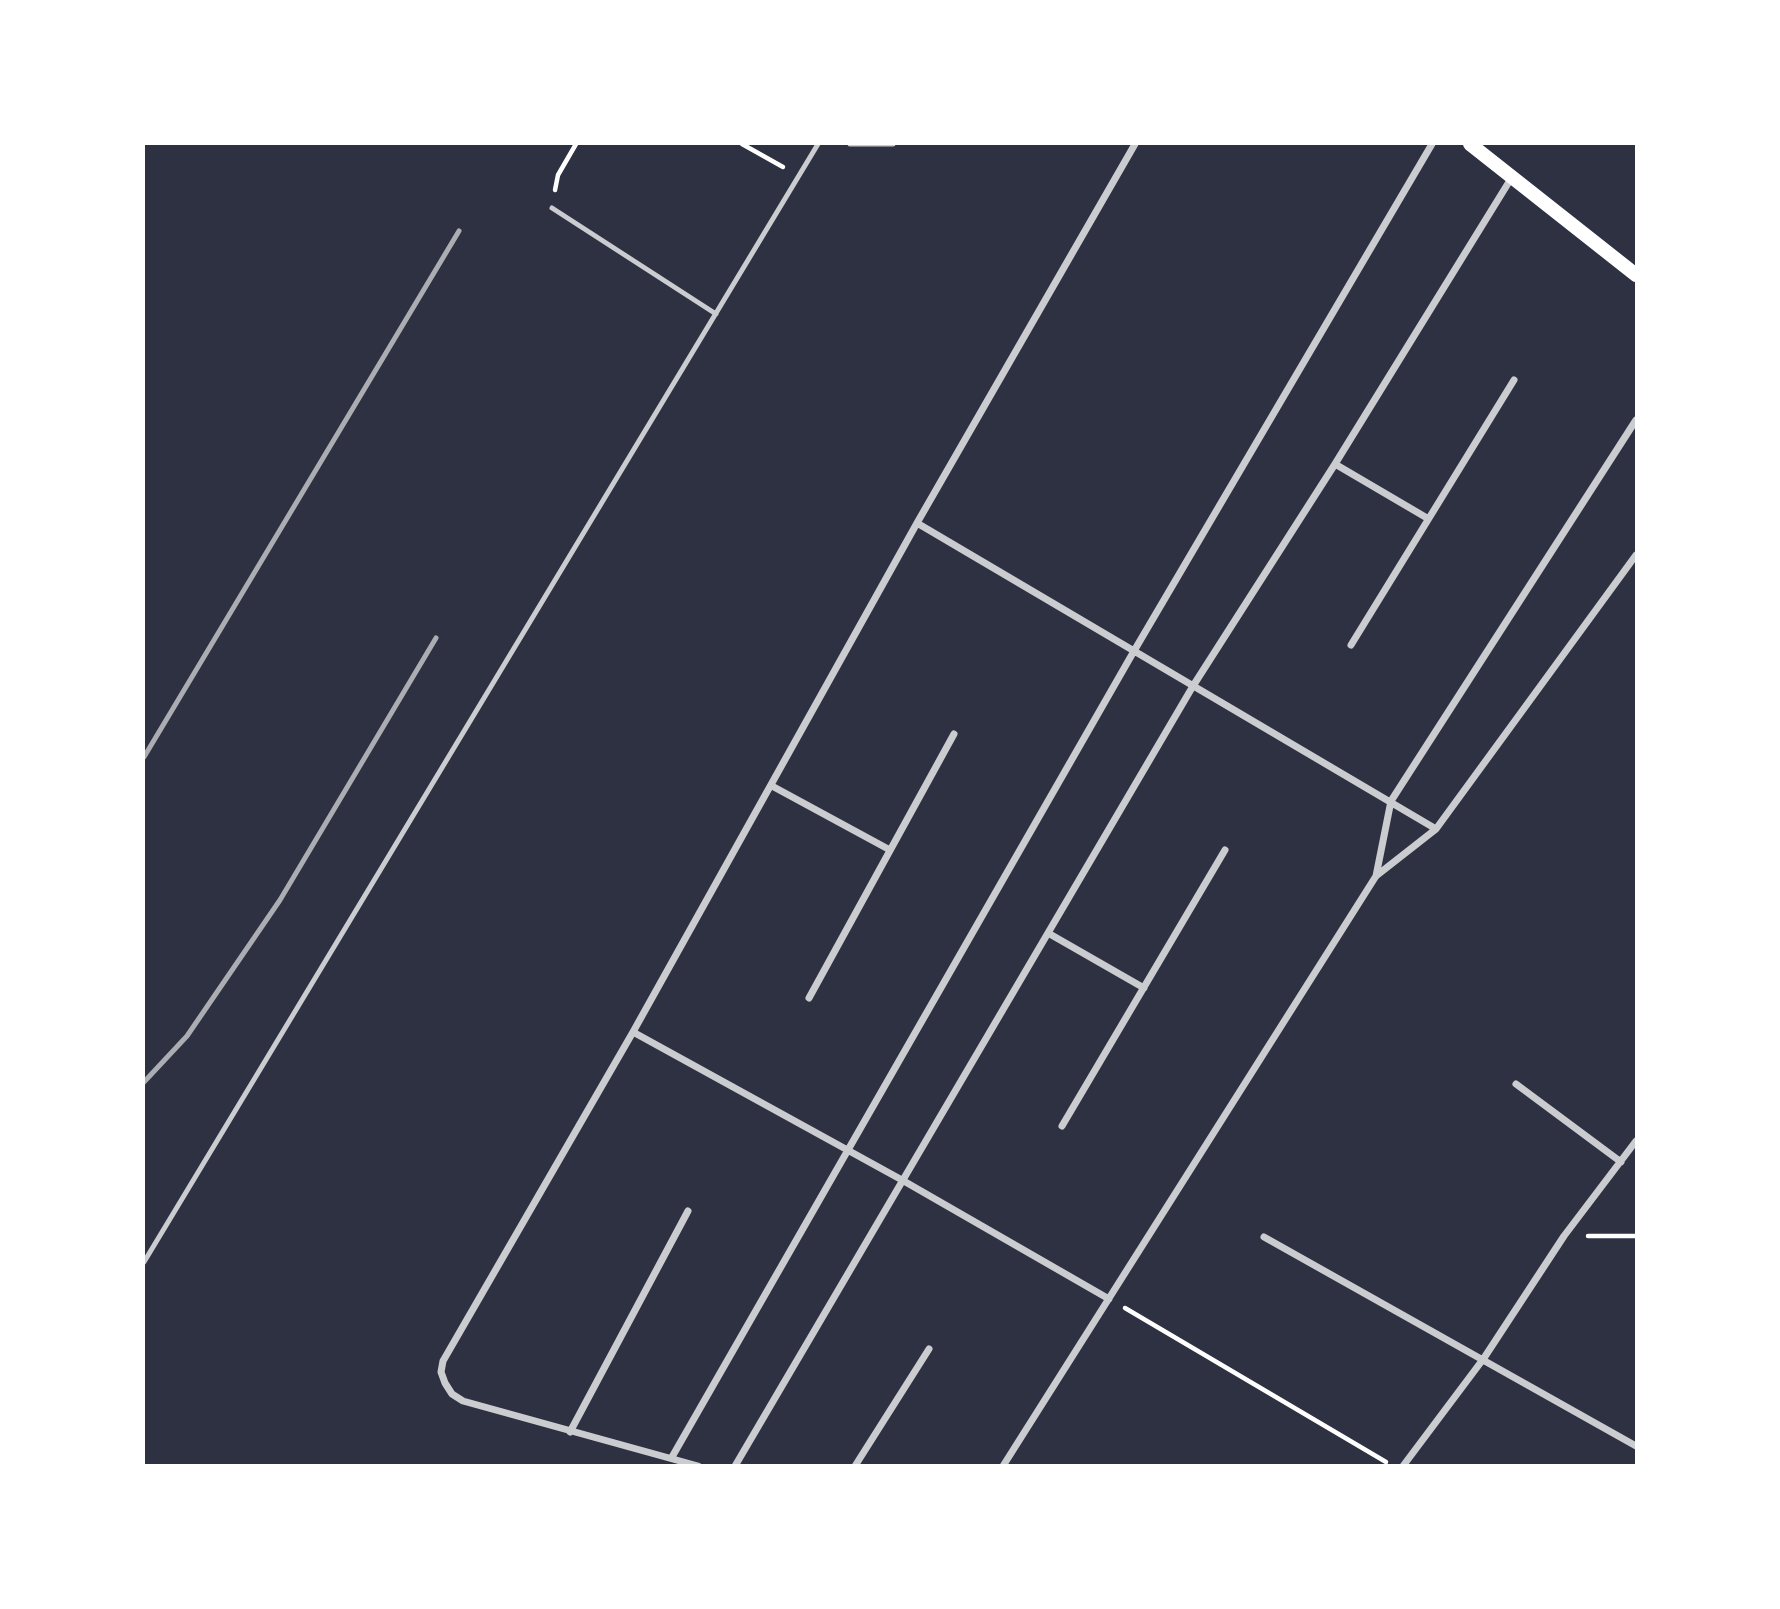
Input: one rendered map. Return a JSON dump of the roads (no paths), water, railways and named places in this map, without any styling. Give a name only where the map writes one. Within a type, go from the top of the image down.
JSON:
[{"type":"main road","points":[[1470,144],[1636,275]]},
{"type":"street","points":[[698,1465],[463,1401],[452,1394],[445,1383],[441,1372],[443,1361],[633,1032],[917,523],[1135,144]]},
{"type":"street","points":[[672,1457],[1134,651],[1432,144]]},
{"type":"street","points":[[735,1465],[1193,686],[1335,464],[1513,176]]},
{"type":"street","points":[[1351,645],[1514,380]]},
{"type":"street","points":[[1376,876],[1391,801],[1636,420]]},
{"type":"street","points":[[1335,464],[1427,518]]},
{"type":"street","points":[[917,523],[1436,829]]},
{"type":"street","points":[[1003,1465],[1376,876],[1436,829],[1636,555]]},
{"type":"street","points":[[809,998],[954,734]]},
{"type":"street","points":[[772,786],[890,850]]},
{"type":"street","points":[[1062,1126],[1225,850]]},
{"type":"street","points":[[1048,933],[1143,988]]},
{"type":"street","points":[[633,1032],[902,1180],[1109,1299]]},
{"type":"street","points":[[1516,1084],[1621,1162]]},
{"type":"street","points":[[1403,1465],[1484,1358],[1564,1236],[1636,1141]]},
{"type":"street","points":[[570,1432],[688,1211]]},
{"type":"street","points":[[1264,1237],[1484,1358],[1636,1446]]},
{"type":"street","points":[[855,1465],[929,1349]]},
{"type":"lane","points":[[144,1262],[818,144]]},
{"type":"lane","points":[[850,144],[893,144]]},
{"type":"lane","points":[[552,208],[716,314]]},
{"type":"railway","points":[[144,757],[459,231]]},
{"type":"railway","points":[[144,1082],[187,1036],[280,900],[436,638]]}]
